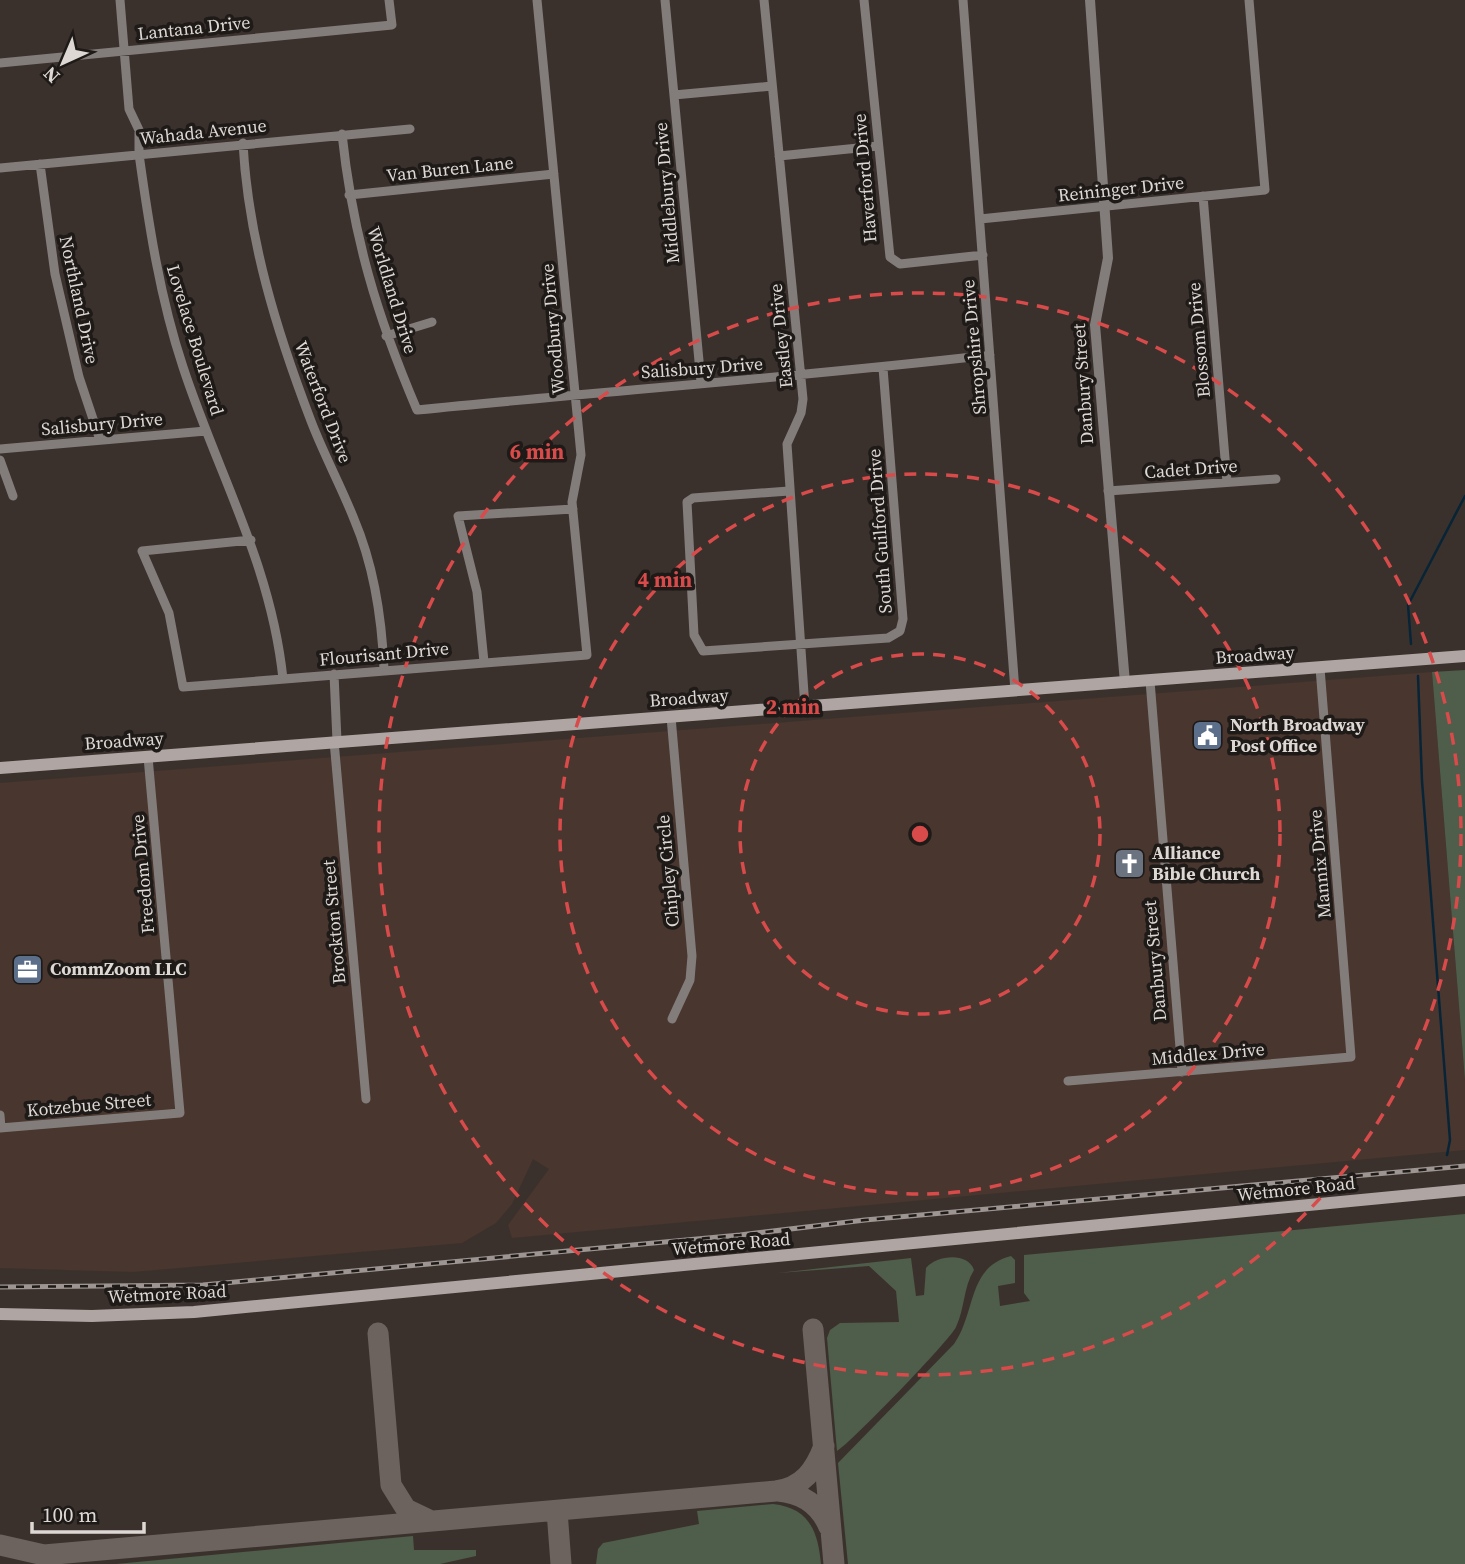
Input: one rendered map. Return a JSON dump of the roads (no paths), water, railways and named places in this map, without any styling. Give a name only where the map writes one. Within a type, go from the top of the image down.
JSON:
[{"type":"main road","name":"Broadway","points":[[0,768],[1465,656]]},
{"type":"main road","name":"Wetmore Road","points":[[0,1314],[92,1316],[194,1312],[1465,1190]]},
{"type":"street","name":"Lovelace Boulevard","points":[[120,0],[129,109],[139,130],[139,154],[156,268],[182,365],[251,540],[272,605],[283,679]]},
{"type":"street","name":"Lantana Drive","points":[[0,63],[392,25],[390,0]]},
{"type":"street","name":"Woodbury Drive","points":[[537,0],[581,455],[573,491],[573,509],[587,654]]},
{"type":"street","name":"Middlebury Drive","points":[[665,0],[701,382]]},
{"type":"street","name":"Eastley Drive","points":[[765,0],[801,377],[801,413],[787,444],[805,708]]},
{"type":"street","name":"Haverford Drive","points":[[864,0],[890,257],[900,264],[983,255]]},
{"type":"street","name":"Shropshire Drive","points":[[963,0],[1015,691]]},
{"type":"street","name":"Danbury Street","points":[[1090,0],[1107,266],[1095,325],[1125,683]]},
{"type":"street","name":"Reininger Drive","points":[[980,219],[1265,190],[1250,0]]},
{"type":"street","points":[[674,95],[772,86]]},
{"type":"street","name":"Wahada Avenue","points":[[0,168],[410,128]]},
{"type":"street","name":"Worldland Drive","points":[[342,134],[349,195],[362,261],[386,336],[417,410]]},
{"type":"street","name":"Waterford Drive","points":[[243,143],[260,261],[272,307],[312,424],[355,521],[372,571],[384,670]]},
{"type":"street","points":[[779,156],[878,146]]},
{"type":"street","name":"Northland Drive","points":[[40,164],[55,274],[79,377],[100,440]]},
{"type":"street","name":"Van Buren Lane","points":[[349,195],[554,174]]},
{"type":"street","name":"Blossom Drive","points":[[1203,196],[1227,482]]},
{"type":"street","points":[[386,336],[432,322]]},
{"type":"street","name":"Salisbury Drive","points":[[417,410],[701,382],[801,377],[990,355]]},
{"type":"street","name":"South Guilford Drive","points":[[800,643],[888,638],[899,632],[902,625],[883,368]]},
{"type":"street","name":"Salisbury Drive","points":[[0,449],[206,430]]},
{"type":"street","points":[[0,460],[13,496]]},
{"type":"street","name":"Cadet Drive","points":[[1108,491],[1276,479]]},
{"type":"street","points":[[789,491],[693,498],[687,502],[685,513],[694,635],[699,648],[710,652],[800,643]]},
{"type":"street","points":[[484,662],[477,592],[458,516],[573,509]]},
{"type":"street","name":"Flourisant Drive","points":[[251,540],[142,551],[169,613],[183,687],[587,654]]},
{"type":"street","name":"Mannix Drive","points":[[1320,668],[1351,1057]]},
{"type":"street","name":"Brockton Street","points":[[334,674],[335,741],[366,1099]]},
{"type":"street","name":"Danbury Street","points":[[1150,681],[1182,1072]]},
{"type":"street","name":"Chipley Circle","points":[[671,717],[692,956],[690,980],[672,1019]]},
{"type":"street","name":"Freedom Drive","points":[[148,757],[180,1113]]},
{"type":"street","name":"Middlex Drive","points":[[1068,1081],[1351,1057]]},
{"type":"street","name":"Kotzebue Street","points":[[1,1128],[180,1113]]},
{"type":"street","points":[[0,1115],[1,1128]]},
{"type":"waterway","points":[[1411,644],[1408,605],[1465,496]]},
{"type":"waterway","points":[[1418,676],[1422,781],[1450,1140],[1447,1155]]},
{"type":"railway","points":[[0,1287],[203,1285],[740,1235],[865,1220],[1465,1166]]},
{"type":"place","name":"North Broadway Post Office","points":[[1207,735]]},
{"type":"place","name":"Alliance Bible Church","points":[[1129,863]]},
{"type":"place","name":"CommZoom LLC","points":[[27,969]]}]
